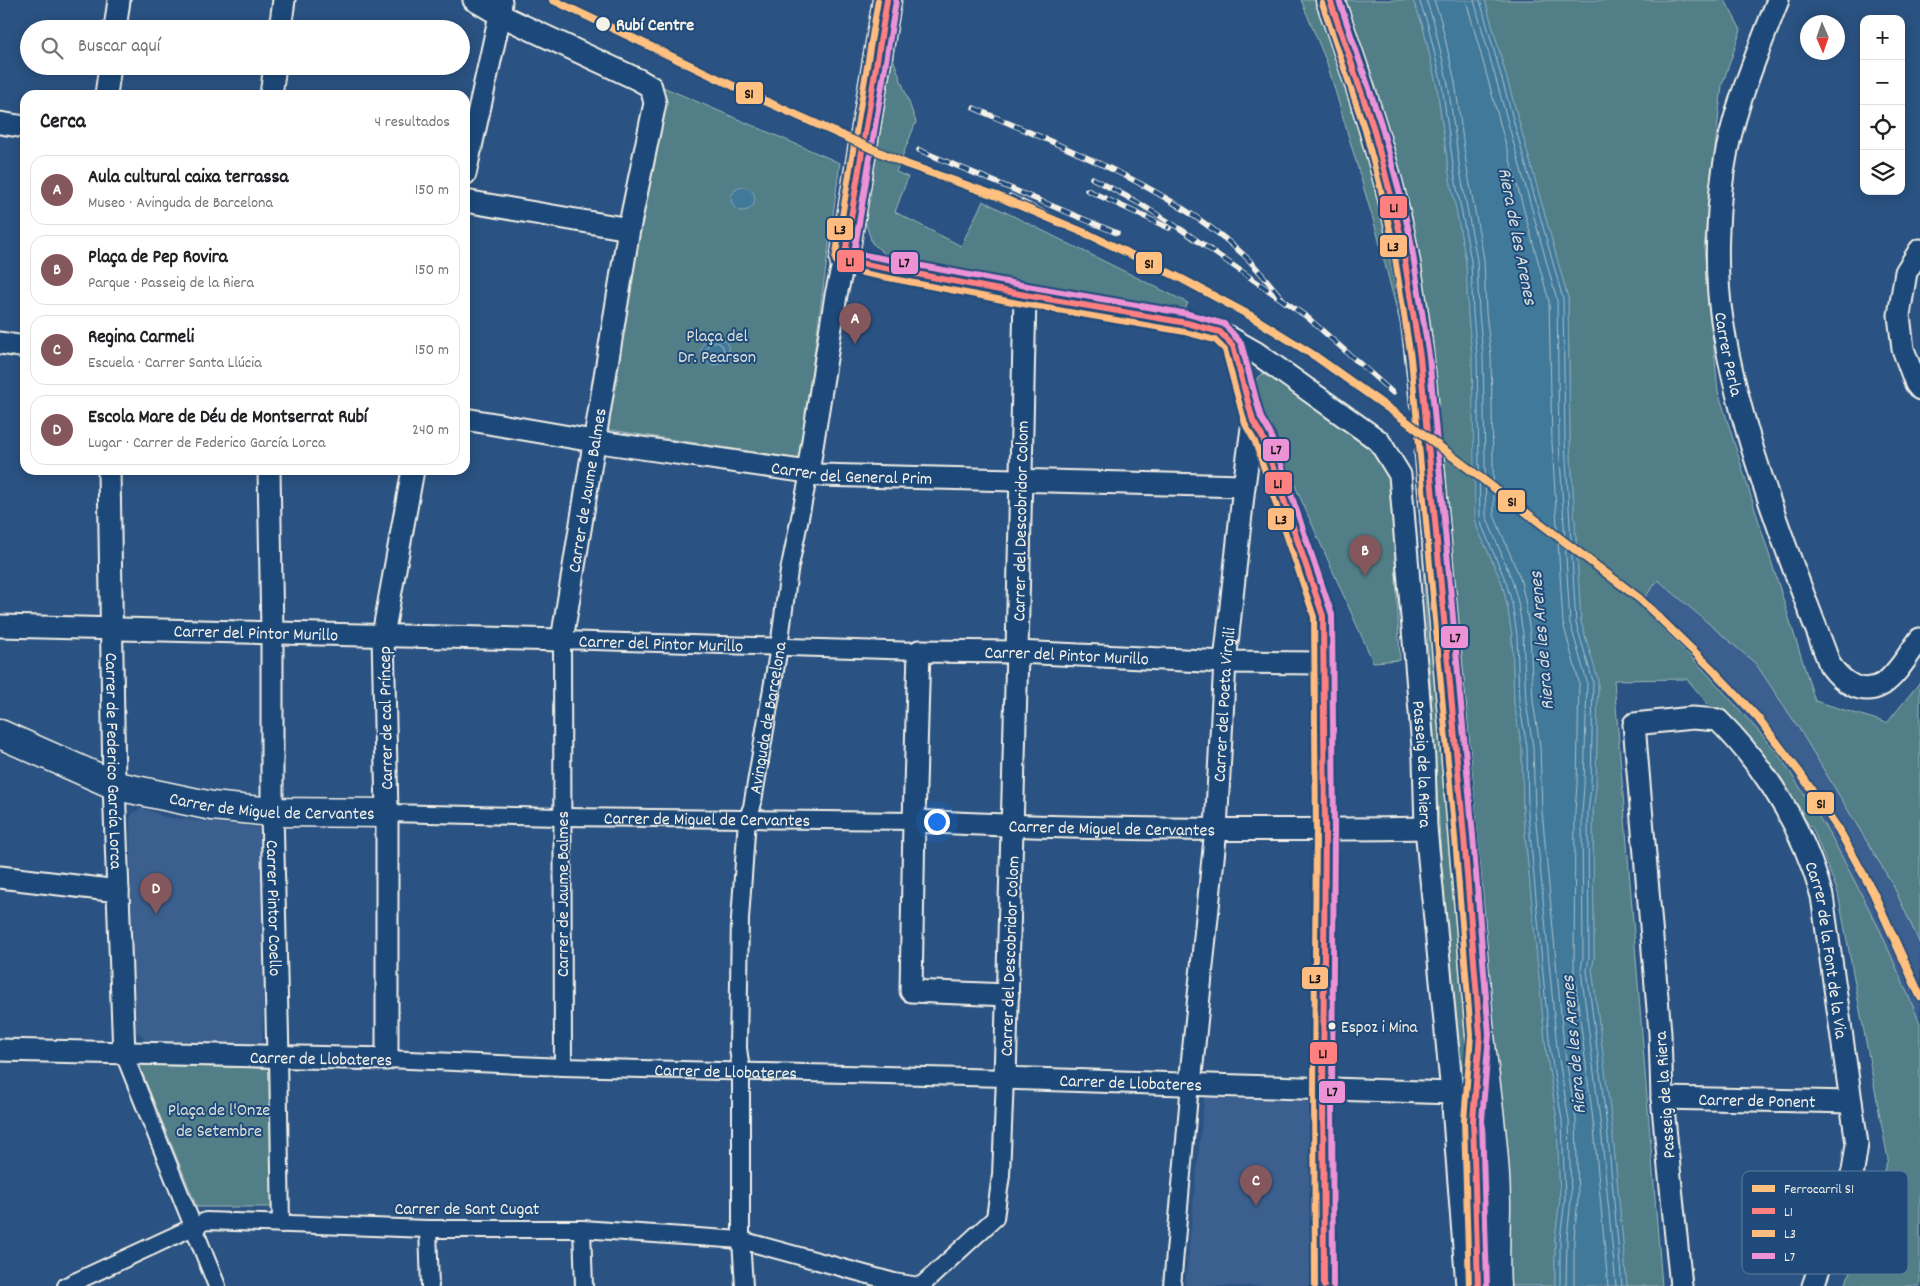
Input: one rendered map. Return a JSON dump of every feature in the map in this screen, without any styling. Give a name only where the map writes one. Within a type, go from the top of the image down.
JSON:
[{"type":"main road","points":[[844,260],[887,0]]},
{"type":"main road","points":[[1330,0],[1373,127],[1401,237],[1415,318],[1424,402]]},
{"type":"main road","points":[[1429,453],[1496,1202],[1505,1246],[1509,1286]]},
{"type":"main road","name":"Carrer de Miguel de Cervantes","points":[[0,734],[114,785],[212,806],[272,812],[387,813]]},
{"type":"main road","points":[[1478,1286],[1474,1183],[1474,1120],[1480,1035]]},
{"type":"main road","points":[[1496,1202],[1494,1246],[1496,1286]]},
{"type":"street","points":[[116,20],[119,0]]},
{"type":"street","points":[[281,20],[284,0]]},
{"type":"street","points":[[470,151],[501,7],[474,0]]},
{"type":"street","name":"Carrer Perla","points":[[1778,0],[1739,102],[1727,151],[1719,229],[1718,267],[1722,318],[1734,378],[1752,446],[1791,560],[1830,665],[1847,684],[1869,688],[1882,684],[1920,639]]},
{"type":"street","name":"Carrer de Jaume Balmes","points":[[501,7],[567,45],[651,87],[655,104],[629,229],[562,640],[562,1067]]},
{"type":"street","points":[[107,90],[109,75]]},
{"type":"street","points":[[272,90],[274,75]]},
{"type":"street","points":[[0,123],[20,126]]},
{"type":"street","points":[[470,202],[629,229]]},
{"type":"street","points":[[1920,250],[1906,272],[1899,315],[1903,348],[1916,384],[1920,389]]},
{"type":"street","name":"Passeig de la Riera","points":[[844,260],[1187,323],[1220,332],[1260,355],[1379,441],[1400,475],[1424,760],[1426,828],[1452,1093],[1467,1286]]},
{"type":"street","name":"Avinguda de Barcelona","points":[[744,1286],[741,1070],[738,1048],[740,918],[747,819],[752,807],[779,647],[789,571],[807,483],[836,295],[844,260]]},
{"type":"street","name":"Carrer del Descobridor Colom","points":[[1005,1078],[1022,480],[1025,294]]},
{"type":"street","name":"Carrer del Poeta Virgili","points":[[1190,1084],[1216,829],[1225,662],[1253,421],[1233,346],[1220,332]]},
{"type":"street","points":[[0,343],[20,346]]},
{"type":"street","name":"Carrer del General Prim","points":[[470,419],[593,441],[819,475],[1244,486]]},
{"type":"street","points":[[1253,421],[1263,438],[1323,616],[1325,830],[1324,1286]]},
{"type":"street","name":"Carrer de Federico García Lorca","points":[[109,475],[114,785],[124,1054]]},
{"type":"street","name":"Carrer Pintor Coello","points":[[269,475],[272,632],[272,812],[281,1224]]},
{"type":"street","name":"Carrer de cal Príncep","points":[[388,1059],[387,813],[383,635],[412,475]]},
{"type":"street","name":"Carrer del Pintor Murillo","points":[[0,626],[919,651],[1017,652],[1225,662],[1323,663]]},
{"type":"street","points":[[919,651],[911,991],[1008,995]]},
{"type":"street","name":"Carrer de la Font de la Via","points":[[1634,724],[1692,718],[1718,720],[1767,776],[1813,864],[1822,896],[1857,1144],[1853,1171]]},
{"type":"street","name":"Passeig de la Riera","points":[[1634,724],[1660,1033],[1662,1098],[1681,1286]]},
{"type":"street","name":"Carrer de Miguel de Cervantes","points":[[387,813],[914,821],[1013,826],[1216,829],[1325,830],[1426,828]]},
{"type":"street","points":[[0,877],[118,891]]},
{"type":"street","name":"Carrer de Llobateres","points":[[0,1050],[388,1059],[562,1067],[741,1070],[1452,1093]]},
{"type":"street","points":[[124,1054],[217,1286]]},
{"type":"street","points":[[915,1286],[995,1218],[1002,1175],[1005,1078]]},
{"type":"street","points":[[1172,1286],[1190,1084]]},
{"type":"street","name":"Carrer de Ponent","points":[[1662,1098],[1851,1102]]},
{"type":"street","name":"Carrer de Sant Cugat","points":[[66,1286],[206,1222],[428,1229],[582,1228],[742,1240],[894,1282],[915,1286]]},
{"type":"street","points":[[582,1228],[584,1286]]},
{"type":"street","points":[[428,1229],[430,1286]]},
{"type":"street","name":"Carrer de la Font de la Via","points":[[1813,1286],[1817,1274]]},
{"type":"shaded area","points":[[1658,580],[1756,664],[1798,727],[1893,885],[1920,944],[1920,1023],[1880,930],[1831,836],[1777,752],[1703,669],[1639,605]]},
{"type":"shaded area","points":[[142,808],[165,817],[263,828],[265,955],[262,1044],[147,1041],[133,1028],[130,819],[133,813]]},
{"type":"shaded area","points":[[1205,1089],[1303,1093],[1317,1108],[1318,1286],[1185,1286]]},
{"type":"green space","points":[[1301,0],[1413,0],[1423,26],[1437,87],[1449,173],[1466,261],[1472,356],[1477,527],[1502,583],[1512,635],[1514,703],[1522,748],[1523,812],[1546,1050],[1557,1120],[1560,1199],[1555,1238],[1555,1286],[1476,1286],[1446,935],[1416,455],[1414,377],[1377,233],[1327,63]]},
{"type":"green space","points":[[1485,0],[1725,0],[1741,30],[1722,85],[1704,248],[1718,391],[1815,701],[1887,723],[1920,682],[1920,944],[1893,885],[1798,727],[1756,664],[1658,580],[1639,605],[1703,669],[1777,752],[1831,836],[1880,930],[1920,1023],[1920,1286],[1845,1286],[1849,1274],[1908,1274],[1908,1171],[1884,1171],[1888,1159],[1838,893],[1813,829],[1687,679],[1614,680],[1662,1286],[1627,1286],[1612,1126],[1592,969],[1594,958],[1593,812],[1596,787],[1598,680],[1581,622],[1570,442],[1568,298]]},
{"type":"green space","points":[[893,58],[916,122],[896,172],[908,177],[895,212],[961,246],[983,201],[1188,303],[1183,313],[886,255],[872,243],[863,215]]},
{"type":"green space","name":"Plaça del Dr. Pearson","points":[[663,87],[840,163],[800,459],[604,429]]},
{"type":"green space","points":[[1262,374],[1278,380],[1370,445],[1388,475],[1392,492],[1400,660],[1373,662],[1254,393],[1254,382]]},
{"type":"green space","name":"Plaça de l'Onze de Setembre","points":[[139,1065],[271,1068],[273,1207],[197,1207]]},
{"type":"water","name":"Riera de les Arenes","points":[[1413,0],[1485,0],[1568,298],[1570,442],[1581,622],[1598,680],[1596,787],[1593,812],[1594,958],[1592,969],[1612,1126],[1627,1286],[1555,1286],[1555,1238],[1560,1199],[1557,1120],[1546,1050],[1523,812],[1522,748],[1514,703],[1512,635],[1502,583],[1477,527],[1475,518],[1472,356],[1466,261],[1449,173],[1437,87],[1423,26]]},
{"type":"water","points":[[743,187],[748,188],[754,194],[754,204],[748,210],[743,211],[738,210],[732,204],[731,199],[732,194],[738,188]]},
{"type":"water","points":[[715,337],[725,341],[729,351],[725,361],[715,365],[705,361],[701,351],[705,341]]},
{"type":"tunnel","points":[[1424,402],[1429,453]]},
{"type":"railway","points":[[974,108],[1117,172],[1185,210],[1246,257],[1286,303]]},
{"type":"railway","points":[[919,150],[1117,233]]},
{"type":"railway","points":[[1092,178],[1137,202],[1182,230],[1307,317],[1393,393]]},
{"type":"railway","points":[[1087,190],[1169,228]]},
{"type":"railway","points":[[1010,196],[1092,236]]},
{"type":"rail line","name":"S1","points":[[553,0],[765,101],[906,164],[997,196],[1092,236],[1182,279],[1249,315],[1315,356],[1402,418],[1640,599],[1711,668],[1758,718],[1800,773],[1839,830],[1873,892],[1920,996]]},
{"type":"transit line","name":"L3","points":[[878,0],[835,259],[838,266],[842,269],[1023,304],[1185,332],[1215,340],[1225,350],[1245,424],[1255,442],[1314,617],[1316,830],[1315,1286]]},
{"type":"transit line","name":"L1","points":[[887,0],[844,260],[1025,295],[1187,323],[1220,332],[1233,346],[1253,421],[1263,438],[1323,616],[1325,830],[1324,1286]]},
{"type":"transit line","name":"L1","points":[[1330,0],[1373,127],[1391,196],[1401,237],[1420,357],[1464,837],[1480,1035],[1473,1120],[1478,1286]]},
{"type":"transit line","name":"L7","points":[[1339,0],[1381,124],[1400,194],[1410,236],[1429,356],[1473,836],[1489,1034],[1482,1120],[1487,1286]]},
{"type":"transit line","name":"L7","points":[[896,1],[854,253],[1188,314],[1224,324],[1241,343],[1261,418],[1271,435],[1332,615],[1334,830],[1333,1286]]},
{"type":"transit line","name":"L3","points":[[1322,3],[1365,130],[1383,198],[1392,239],[1411,358],[1471,1035],[1464,1120],[1469,1286]]},
{"type":"place","name":"Rubí Centre","points":[[603,24]]},
{"type":"place","name":"Aula cultural caixa terrassa","points":[[855,344]]},
{"type":"place","name":"Plaça de Pep Rovira","points":[[1365,576]]},
{"type":"place","name":"Escola Mare de Déu de Montserrat Rubí","points":[[156,914]]},
{"type":"place","name":"Espoz i Mina","points":[[1332,1026]]},
{"type":"place","name":"Regina Carmeli","points":[[1256,1206]]}]
